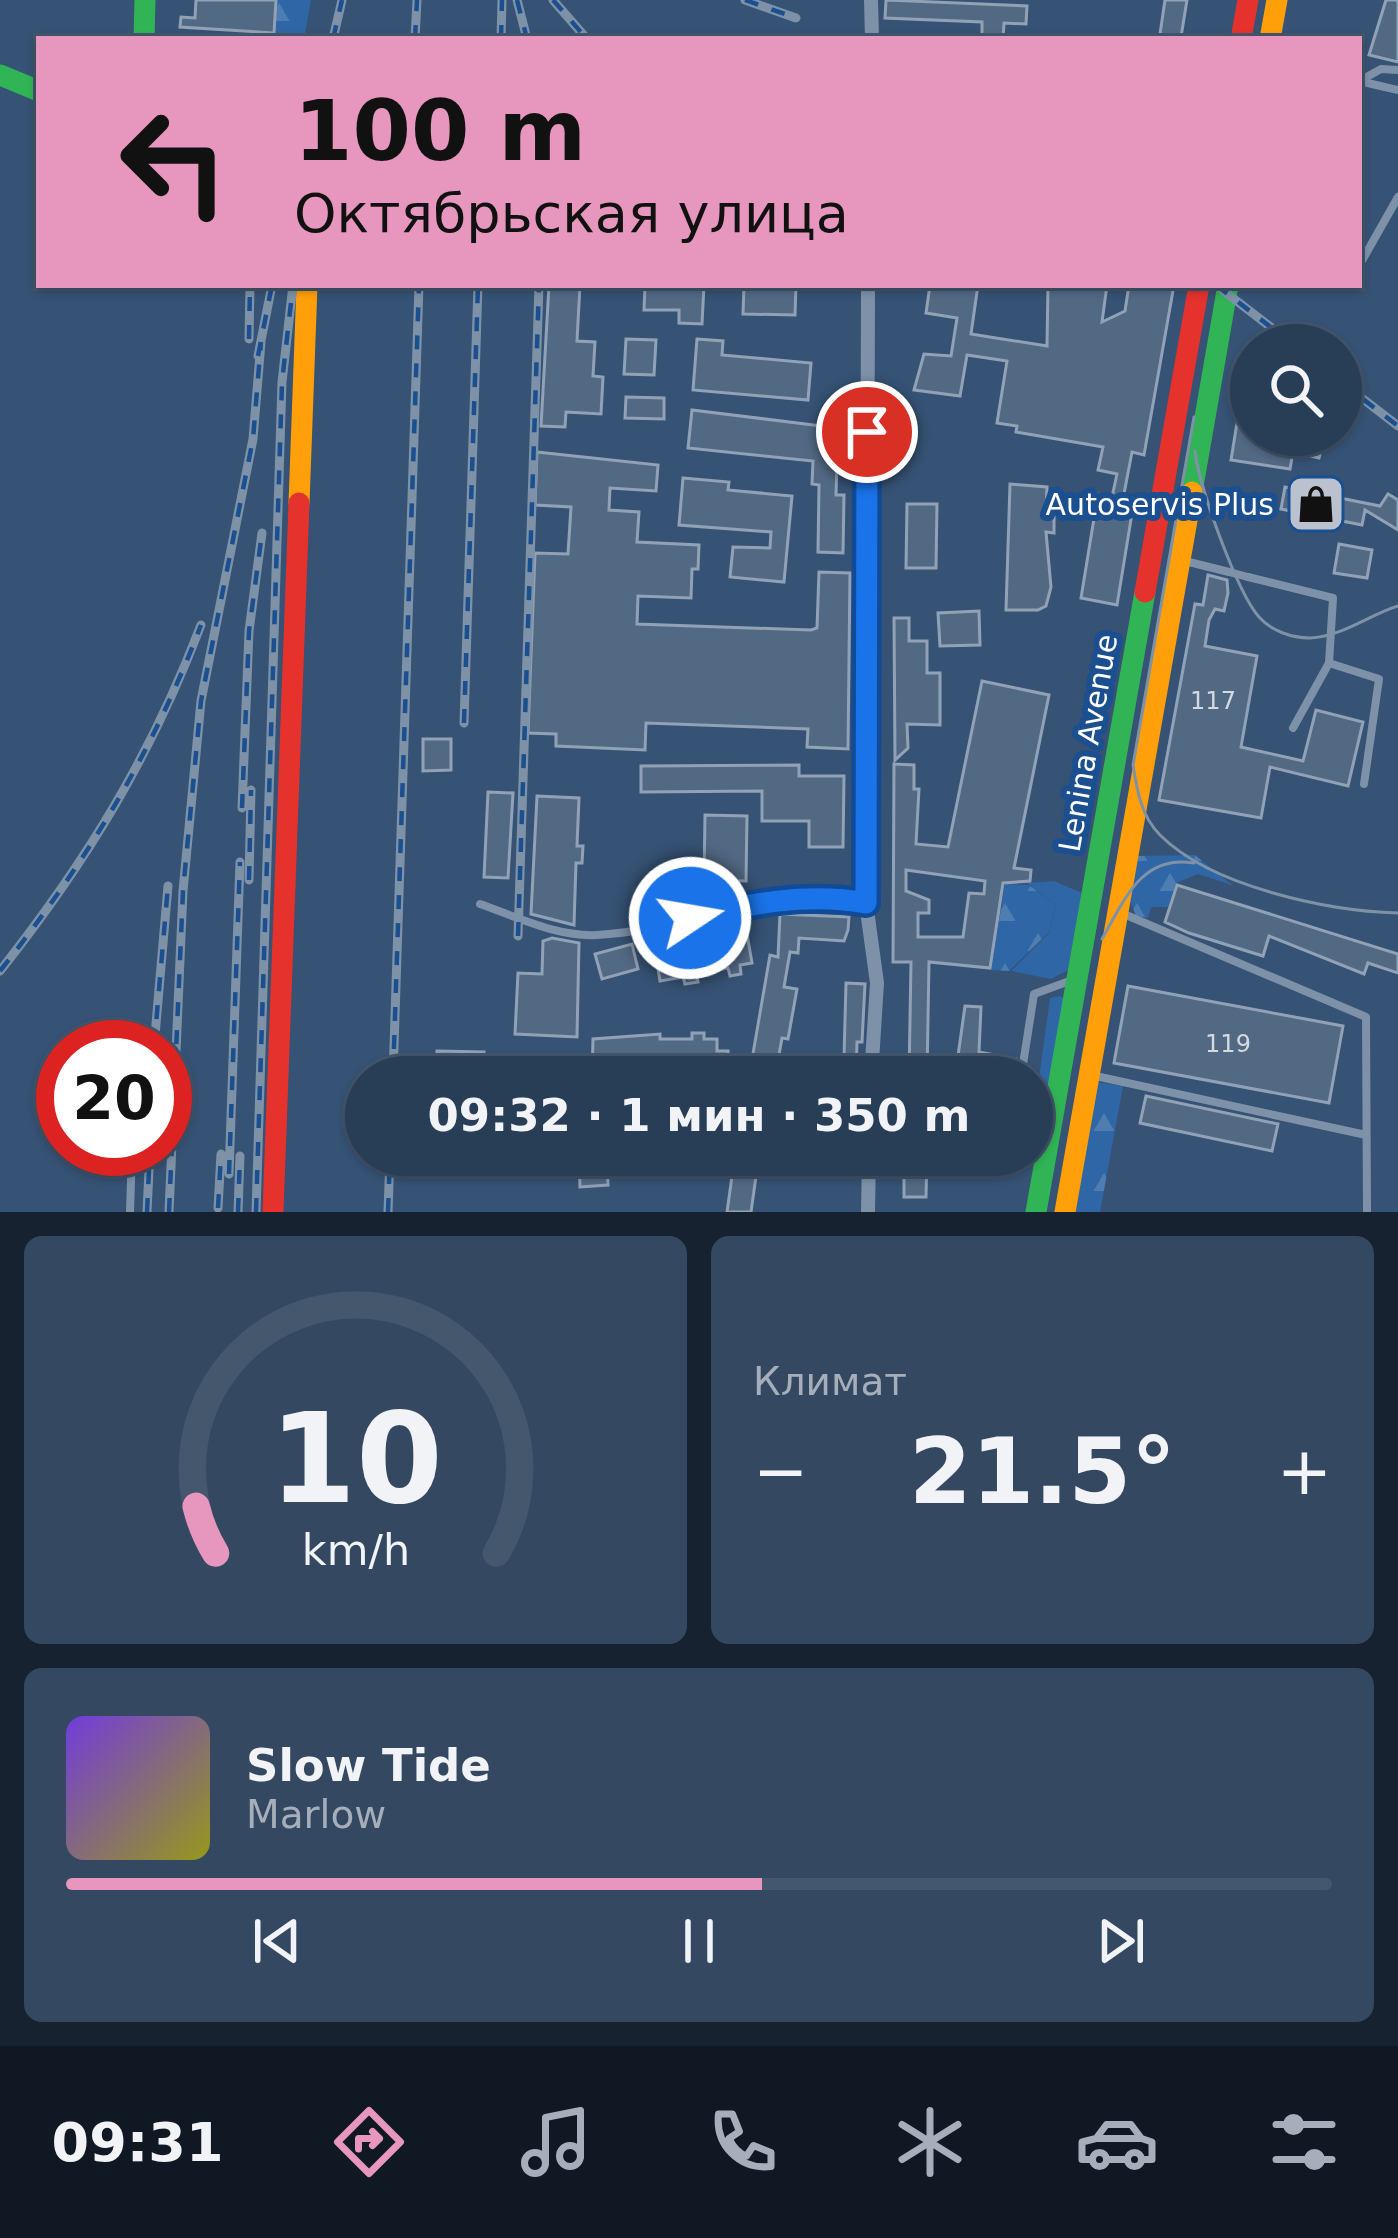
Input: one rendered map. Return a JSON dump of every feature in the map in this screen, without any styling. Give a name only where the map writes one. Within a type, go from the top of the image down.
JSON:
[{"type":"main road","points":[[144,36],[145,0]]},
{"type":"main road","points":[[1242,36],[1248,0]]},
{"type":"main road","points":[[1271,36],[1277,0]]},
{"type":"main road","points":[[0,75],[36,90]]},
{"type":"main road","points":[[273,1212],[307,288]]},
{"type":"main road","name":"Lenina Avenue","points":[[1053,1082],[1077,978],[1198,288]]},
{"type":"main road","name":"Lenina Avenue","points":[[1065,1212],[1227,288]]},
{"type":"main road","name":"Lenina Avenue","points":[[1036,1212],[1038,1176]]},
{"type":"street","points":[[871,0],[872,36]]},
{"type":"street","points":[[868,291],[866,903],[877,983],[872,1056]]},
{"type":"street","points":[[868,1212],[869,1176]]},
{"type":"lane","points":[[1362,80],[1381,69],[1398,70]]},
{"type":"lane","points":[[1362,81],[1398,90]]},
{"type":"lane","points":[[1362,261],[1398,197]]},
{"type":"lane","points":[[1178,560],[1333,598],[1329,663],[1293,728]]},
{"type":"lane","points":[[1329,663],[1379,679],[1364,784]]},
{"type":"lane","points":[[480,904],[561,933],[595,935],[777,899],[830,896],[866,903]]},
{"type":"lane","points":[[1118,912],[1366,1017],[1367,1212]]},
{"type":"lane","points":[[1024,1056],[1034,994],[1077,978]]},
{"type":"lane","points":[[1089,1075],[1366,1135]]},
{"type":"lane","points":[[130,1212],[131,1176]]},
{"type":"green space","points":[[271,0],[311,0],[305,36],[219,36],[268,33]]},
{"type":"green space","points":[[1195,855],[1232,885],[1198,874],[1176,883],[1168,907],[1151,907],[1148,918],[1136,916],[1127,893],[1136,856]]},
{"type":"green space","points":[[1054,881],[1082,893],[1068,970],[1051,979],[1011,971],[1049,933],[1056,905],[1027,883]]},
{"type":"green space","points":[[1005,884],[1029,885],[1056,905],[1049,932],[1009,971],[991,970]]},
{"type":"green space","points":[[1050,998],[1068,1000],[1053,1071],[1053,1056],[1042,1056]]},
{"type":"green space","points":[[1096,1082],[1123,1086],[1100,1212],[1074,1212]]},
{"type":"building","points":[[196,0],[276,0],[274,33],[180,27],[181,17],[195,18]]},
{"type":"building","points":[[886,0],[1027,6],[1026,24],[1004,23],[1003,36],[982,36],[982,22],[885,18]]},
{"type":"building","points":[[1165,0],[1187,0],[1181,36],[1160,34]]},
{"type":"building","points":[[1386,0],[1398,0],[1398,62],[1369,55]]},
{"type":"building","points":[[549,288],[580,288],[577,341],[595,342],[593,376],[603,377],[601,414],[566,412],[565,427],[541,426]]},
{"type":"building","points":[[645,288],[704,288],[702,324],[679,323],[679,310],[644,310]]},
{"type":"building","points":[[744,288],[796,288],[795,315],[743,314]]},
{"type":"building","points":[[930,288],[978,288],[971,334],[1047,346],[1048,288],[1107,288],[1102,322],[1125,311],[1129,288],[1173,288],[1144,455],[1132,452],[1123,499],[1134,501],[1117,605],[1081,598],[1098,494],[1112,497],[1117,474],[1098,470],[1103,447],[1016,432],[1017,426],[997,423],[1007,361],[967,355],[960,396],[914,390],[924,354],[951,356],[957,318],[926,313]]},
{"type":"building","points":[[626,339],[656,340],[654,375],[624,374]]},
{"type":"building","points":[[697,339],[723,341],[722,355],[811,363],[808,400],[693,390]]},
{"type":"building","points":[[626,397],[664,398],[664,419],[625,418]]},
{"type":"building","points":[[692,410],[838,428],[836,495],[844,495],[843,553],[818,552],[819,485],[812,484],[813,461],[688,448]]},
{"type":"building","points":[[537,452],[658,465],[656,491],[610,488],[609,510],[639,512],[637,542],[699,545],[698,569],[692,569],[691,598],[638,596],[637,624],[811,630],[817,628],[819,572],[850,573],[848,749],[807,747],[808,729],[646,723],[645,750],[556,746],[556,734],[528,733],[535,553],[568,554],[571,507],[535,505]]},
{"type":"building","points":[[1232,456],[1292,456],[1290,469],[1231,460]]},
{"type":"building","points":[[683,478],[729,482],[728,490],[792,496],[784,582],[730,577],[733,547],[770,548],[771,532],[679,525]]},
{"type":"building","points":[[1010,484],[1047,487],[1046,508],[1054,509],[1054,533],[1046,532],[1051,587],[1046,606],[1038,610],[1006,610]]},
{"type":"building","points":[[1285,487],[1380,506],[1388,494],[1398,500],[1398,530],[1365,510],[1362,525],[1281,509]]},
{"type":"building","points":[[907,504],[937,504],[936,568],[906,568]]},
{"type":"building","points":[[1339,544],[1372,550],[1367,578],[1334,573]]},
{"type":"building","points":[[1208,575],[1227,580],[1228,593],[1224,611],[1215,609],[1209,620],[1205,646],[1257,656],[1241,747],[1303,761],[1316,710],[1363,722],[1348,786],[1270,767],[1261,818],[1159,800],[1195,604],[1203,605]]},
{"type":"building","points":[[979,611],[980,645],[940,646],[938,613]]},
{"type":"building","points":[[894,618],[909,618],[909,641],[927,641],[927,673],[940,673],[940,725],[907,724],[908,748],[895,760]]},
{"type":"building","points":[[982,681],[1049,695],[1014,868],[1031,870],[1030,881],[1003,883],[990,968],[929,962],[927,1056],[909,1056],[911,962],[893,962],[894,764],[914,765],[914,789],[919,789],[916,844],[948,847]],"holes":[[[906,870],[985,881],[984,894],[969,893],[963,937],[918,937],[918,913],[929,913],[929,900],[906,891]]]},
{"type":"building","points":[[423,739],[451,739],[451,770],[423,771]]},
{"type":"building","points":[[799,765],[799,776],[844,776],[843,847],[809,847],[809,821],[762,821],[762,791],[641,792],[641,766]]},
{"type":"building","points":[[488,792],[513,793],[508,878],[484,877]]},
{"type":"building","points":[[537,796],[579,798],[577,846],[583,846],[582,863],[576,863],[574,925],[531,914]]},
{"type":"building","points":[[705,815],[747,816],[746,881],[704,880]]},
{"type":"building","points":[[1177,885],[1398,954],[1398,973],[1368,963],[1364,974],[1269,936],[1263,956],[1189,933],[1165,922]]},
{"type":"building","points":[[780,914],[849,917],[844,941],[799,938],[798,953],[790,952],[784,987],[797,989],[788,1039],[782,1038],[779,1056],[753,1056],[770,955],[778,957]]},
{"type":"building","points":[[746,928],[752,963],[740,965],[741,974],[730,976],[728,968],[696,973],[698,982],[685,984],[683,977],[660,981],[654,944]]},
{"type":"building","points":[[543,941],[579,943],[577,1037],[515,1034],[518,973],[542,974]]},
{"type":"building","points":[[632,944],[638,969],[602,979],[595,954]]},
{"type":"building","points":[[846,983],[865,984],[862,1042],[857,1042],[857,1056],[844,1056]]},
{"type":"building","points":[[1128,986],[1343,1026],[1329,1103],[1114,1063]]},
{"type":"building","points":[[965,1006],[981,1007],[979,1052],[1000,1056],[958,1056]]},
{"type":"building","points":[[692,1033],[704,1033],[704,1039],[717,1039],[717,1051],[728,1051],[728,1056],[593,1056],[593,1039],[660,1034],[660,1039],[692,1039]]},
{"type":"building","points":[[437,1051],[484,1052],[484,1056],[437,1056]]},
{"type":"building","points":[[1146,1096],[1278,1124],[1272,1151],[1140,1123]]},
{"type":"building","points":[[580,1176],[608,1176],[608,1185],[580,1187]]},
{"type":"building","points":[[732,1176],[756,1176],[751,1212],[727,1212]]},
{"type":"building","points":[[904,1176],[926,1176],[926,1197],[904,1197]]},
{"type":"tram line","points":[[1194,417],[1133,765],[1144,811],[1160,835],[1182,853],[1240,882],[1306,901],[1398,913]]},
{"type":"tram line","points":[[1195,451],[1230,562],[1264,622],[1289,635],[1321,637],[1398,606]]},
{"type":"tram line","points":[[1102,939],[1128,895],[1148,873],[1161,865],[1194,863]]},
{"type":"railway","points":[[334,36],[342,0]]},
{"type":"railway","points":[[415,36],[417,0]]},
{"type":"railway","points":[[501,36],[502,0]]},
{"type":"railway","points":[[517,0],[526,36]]},
{"type":"railway","points":[[553,0],[584,36]]},
{"type":"railway","points":[[745,0],[796,18]]},
{"type":"railway","points":[[249,339],[250,288]]},
{"type":"railway","points":[[258,356],[271,288]]},
{"type":"railway","points":[[256,1212],[282,382],[293,288]]},
{"type":"railway","points":[[394,1056],[419,288]]},
{"type":"railway","points":[[464,723],[478,288]]},
{"type":"railway","points":[[518,936],[539,288]]},
{"type":"railway","points":[[1220,288],[1267,324]]},
{"type":"railway","points":[[169,1212],[183,891],[201,701],[253,439],[261,342]]},
{"type":"railway","points":[[1362,398],[1398,426]]},
{"type":"railway","points":[[242,808],[249,631],[262,533]]},
{"type":"railway","points":[[0,971],[114,806],[161,719],[201,625]]},
{"type":"railway","points":[[249,880],[251,790]]},
{"type":"railway","points":[[229,1174],[240,862]]},
{"type":"railway","points":[[156,1020],[168,886]]},
{"type":"railway","points":[[218,1208],[221,1154]]},
{"type":"railway","points":[[238,1212],[240,1156]]},
{"type":"railway","points":[[147,1212],[149,1176]]},
{"type":"railway","points":[[388,1212],[389,1176]]},
{"type":"traffic: fast","points":[[144,36],[145,0]]},
{"type":"traffic: fast","points":[[0,75],[36,90]]},
{"type":"traffic: fast","points":[[1192,492],[1227,288]]},
{"type":"traffic: fast","points":[[1036,1212],[1145,592]]},
{"type":"traffic: slow","points":[[1271,36],[1277,0]]},
{"type":"traffic: slow","points":[[299,503],[307,288]]},
{"type":"traffic: slow","points":[[1065,1212],[1192,492]]},
{"type":"traffic: jam","points":[[1242,36],[1248,0]]},
{"type":"traffic: jam","points":[[1145,592],[1198,288]]},
{"type":"traffic: jam","points":[[273,1212],[299,503]]},
{"type":"place","name":"Autoservis Plus","points":[[1316,504]]},
{"type":"route","points":[[690,918],[777,899],[830,896],[866,903],[867,432]]}]
